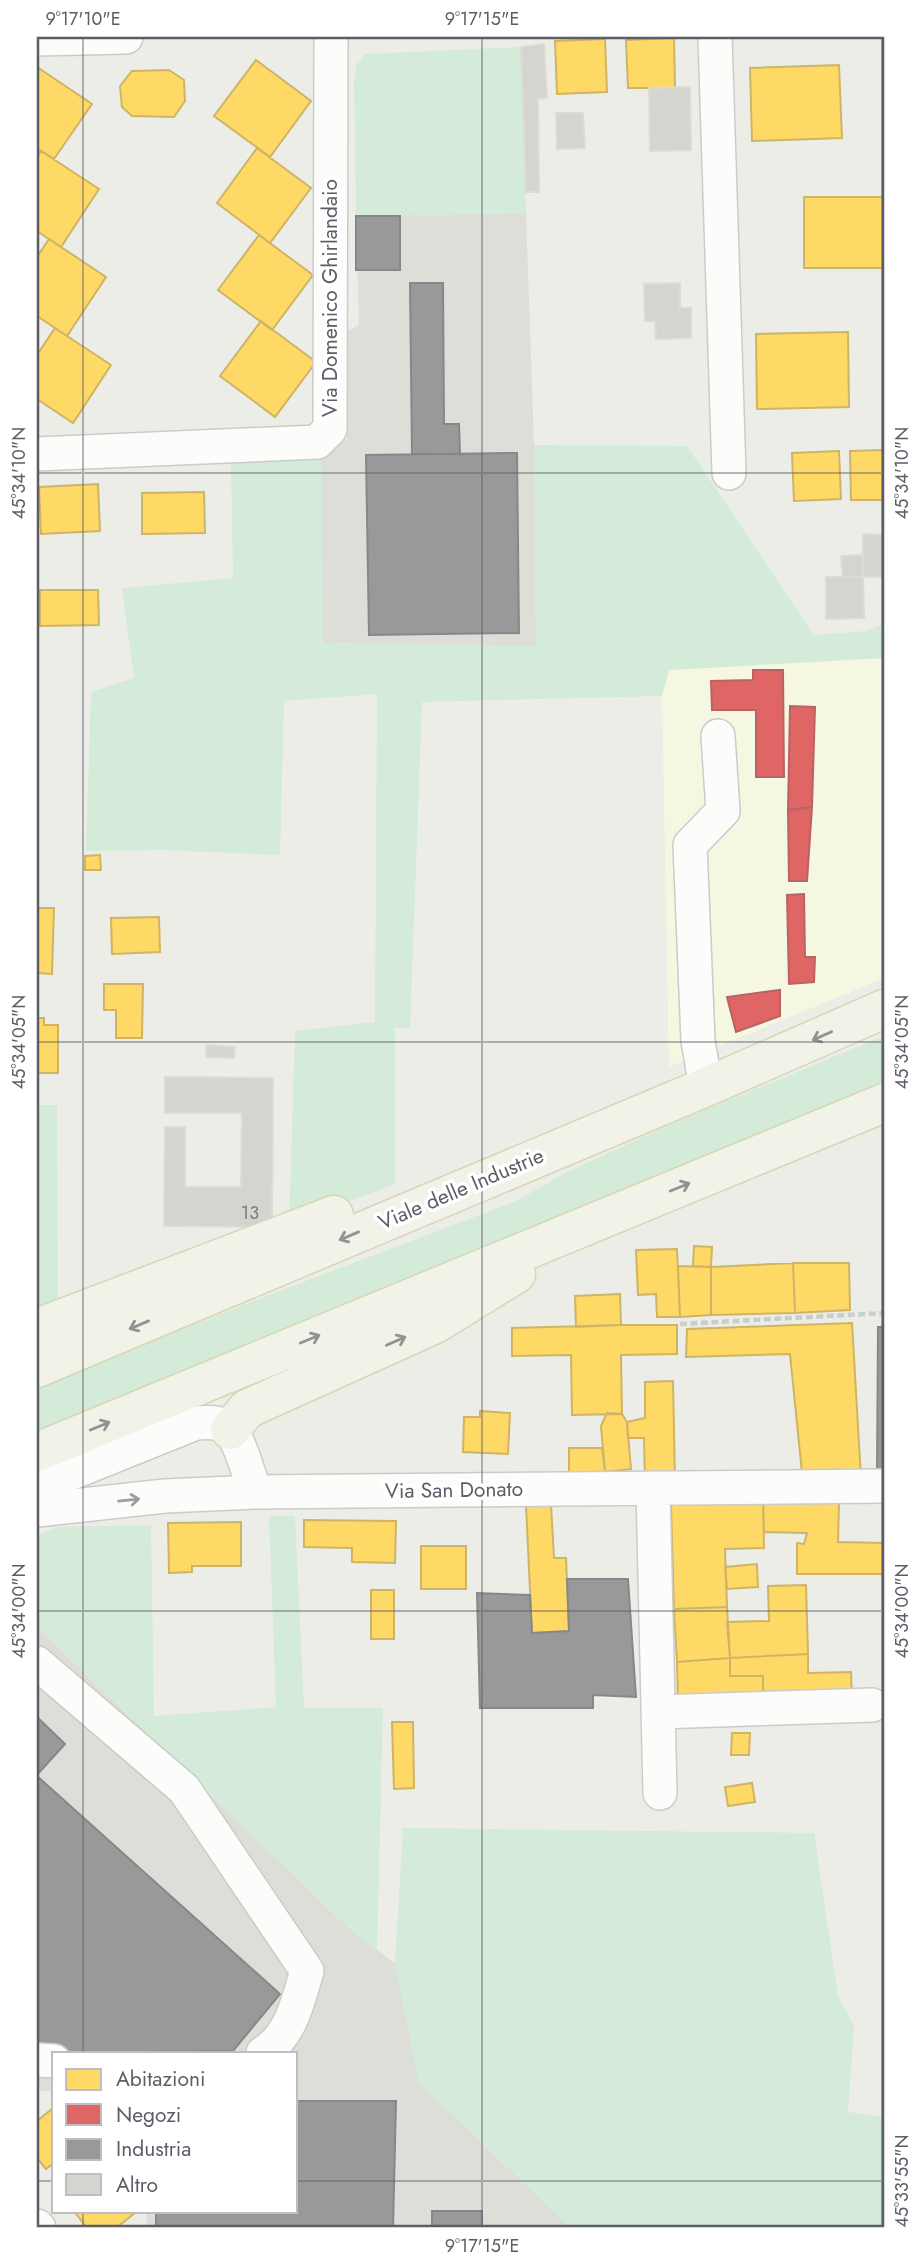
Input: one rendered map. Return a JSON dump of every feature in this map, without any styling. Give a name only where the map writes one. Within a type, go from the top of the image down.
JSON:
[{"type":"main road","name":"Viale delle Industrie","points":[[37,1368],[706,1087],[884,1009]]},
{"type":"main road","points":[[37,1452],[884,1102]]},
{"type":"main road","points":[[37,1328],[548,1134],[615,1124]]},
{"type":"main road","points":[[230,1430],[247,1409],[435,1324],[617,1213]]},
{"type":"street","points":[[37,38],[126,37]]},
{"type":"street","name":"Via Domenico Ghirlandaio","points":[[37,454],[317,442],[330,429],[331,37]]},
{"type":"street","points":[[715,37],[729,473]]},
{"type":"street","points":[[706,1087],[698,1041],[690,845],[723,811],[718,736]]},
{"type":"street","points":[[37,1487],[196,1423],[209,1422],[221,1424],[230,1430],[255,1492]]},
{"type":"street","points":[[37,1509],[230,1430]]},
{"type":"street","name":"Via San Donato","points":[[37,1509],[165,1496],[255,1492],[884,1486]]},
{"type":"street","points":[[653,1488],[660,1793]]},
{"type":"street","points":[[37,1663],[184,1789],[307,1971],[294,2015],[275,2046],[265,2052]]},
{"type":"street","points":[[658,1712],[872,1705]]},
{"type":"path","points":[[680,1324],[884,1313]]},
{"type":"shaded area","points":[[521,47],[526,213],[356,216],[354,80],[356,66],[365,54]]},
{"type":"shaded area","points":[[526,213],[534,445],[536,647],[323,643],[321,456],[347,439],[348,331],[359,325],[356,216]]},
{"type":"shaded area","points":[[534,445],[687,446],[814,635],[866,631],[884,624],[884,658],[669,670],[662,696],[422,702],[410,1028],[395,1028],[395,1184],[289,1224],[295,1031],[375,1022],[377,694],[284,701],[280,855],[162,850],[86,851],[91,692],[134,678],[122,588],[233,578],[231,462],[321,456],[323,643],[536,646]]},
{"type":"shaded area","points":[[884,658],[884,978],[669,1067],[662,696],[668,670]]},
{"type":"shaded area","points":[[884,1036],[884,1082],[511,1235],[367,1299],[37,1432],[37,1387],[514,1202],[569,1171],[674,1123]]},
{"type":"shaded area","points":[[37,1105],[57,1105],[58,1305],[37,1313]]},
{"type":"shaded area","points":[[269,1516],[295,1516],[304,1708],[383,1708],[377,1950],[355,1934],[37,1627],[37,1535],[57,1527],[151,1525],[154,1716],[276,1707]]},
{"type":"shaded area","points":[[37,1627],[355,1934],[395,1963],[419,2082],[571,2228],[148,2228],[146,2212],[298,2212],[298,2052],[52,2052],[52,2091],[37,2091]]},
{"type":"shaded area","points":[[403,1828],[814,1833],[838,1996],[854,2026],[848,2112],[884,2117],[884,2228],[571,2228],[419,2082],[395,1963]]},
{"type":"building: Abitazioni","points":[[674,38],[675,88],[628,88],[626,40]]},
{"type":"building: Abitazioni","points":[[605,39],[607,92],[557,94],[555,41]]},
{"type":"building: Abitazioni","points":[[256,60],[311,101],[270,157],[214,116]]},
{"type":"building: Abitazioni","points":[[839,65],[842,138],[752,141],[750,68]]},
{"type":"building: Abitazioni","points":[[37,67],[92,104],[54,159],[37,148]]},
{"type":"building: Abitazioni","points":[[169,70],[184,80],[185,101],[174,117],[132,116],[122,107],[120,86],[132,71]]},
{"type":"building: Abitazioni","points":[[257,148],[311,188],[270,243],[217,203]]},
{"type":"building: Abitazioni","points":[[41,151],[99,189],[61,247],[37,231],[37,157]]},
{"type":"building: Abitazioni","points":[[804,197],[884,197],[884,268],[804,268]]},
{"type":"building: Abitazioni","points":[[259,235],[313,275],[272,330],[218,290]]},
{"type":"building: Abitazioni","points":[[49,239],[106,277],[67,336],[37,316],[37,257]]},
{"type":"building: Abitazioni","points":[[261,321],[316,362],[275,417],[220,376]]},
{"type":"building: Abitazioni","points":[[55,328],[111,365],[73,423],[37,399],[37,355]]},
{"type":"building: Abitazioni","points":[[848,332],[849,407],[757,409],[756,334]]},
{"type":"building: Abitazioni","points":[[884,450],[884,500],[851,500],[850,451]]},
{"type":"building: Abitazioni","points":[[839,451],[841,499],[794,501],[792,453]]},
{"type":"building: Abitazioni","points":[[98,484],[100,531],[41,534],[39,487]]},
{"type":"building: Abitazioni","points":[[204,492],[205,533],[142,534],[142,493]]},
{"type":"building: Abitazioni","points":[[40,590],[98,590],[99,625],[40,626]]},
{"type":"building: Abitazioni","points":[[100,855],[101,870],[85,870],[85,856]]},
{"type":"building: Abitazioni","points":[[37,908],[54,908],[52,974],[37,973]]},
{"type":"building: Abitazioni","points":[[159,917],[160,952],[112,954],[111,918]]},
{"type":"building: Abitazioni","points":[[104,984],[143,984],[142,1038],[116,1038],[116,1010],[104,1010]]},
{"type":"building: Abitazioni","points":[[37,1018],[44,1018],[44,1025],[58,1025],[58,1073],[37,1073]]},
{"type":"building: Abitazioni","points":[[694,1246],[712,1247],[711,1267],[693,1266]]},
{"type":"building: Abitazioni","points":[[677,1249],[680,1317],[657,1317],[656,1294],[638,1295],[636,1250]]},
{"type":"building: Abitazioni","points":[[793,1263],[795,1313],[711,1315],[711,1267]]},
{"type":"building: Abitazioni","points":[[793,1263],[849,1263],[850,1310],[795,1313]]},
{"type":"building: Abitazioni","points":[[678,1266],[711,1267],[711,1315],[680,1317]]},
{"type":"building: Abitazioni","points":[[620,1294],[621,1325],[576,1327],[575,1296]]},
{"type":"building: Abitazioni","points":[[852,1323],[861,1478],[803,1483],[790,1354],[686,1357],[687,1329]]},
{"type":"building: Abitazioni","points":[[677,1325],[677,1354],[621,1355],[622,1414],[572,1415],[571,1355],[512,1356],[512,1328]]},
{"type":"building: Abitazioni","points":[[673,1381],[675,1481],[645,1481],[644,1438],[628,1438],[627,1422],[645,1418],[645,1382]]},
{"type":"building: Abitazioni","points":[[480,1411],[510,1413],[508,1454],[463,1452],[464,1417],[480,1417]]},
{"type":"building: Abitazioni","points":[[607,1413],[622,1414],[627,1422],[631,1469],[605,1472],[601,1426]]},
{"type":"building: Abitazioni","points":[[569,1448],[602,1448],[605,1472],[569,1476]]},
{"type":"building: Abitazioni","points":[[763,1500],[764,1548],[725,1549],[727,1607],[674,1609],[671,1503]]},
{"type":"building: Abitazioni","points":[[763,1500],[839,1503],[838,1542],[884,1543],[884,1574],[797,1574],[797,1543],[804,1544],[807,1533],[764,1532]]},
{"type":"building: Abitazioni","points":[[551,1504],[554,1558],[566,1558],[569,1631],[532,1633],[526,1505]]},
{"type":"building: Abitazioni","points":[[304,1520],[396,1521],[395,1563],[352,1562],[352,1548],[304,1547]]},
{"type":"building: Abitazioni","points":[[241,1522],[241,1566],[192,1566],[192,1572],[169,1573],[168,1523]]},
{"type":"building: Abitazioni","points":[[421,1546],[466,1546],[466,1589],[421,1589]]},
{"type":"building: Abitazioni","points":[[757,1564],[758,1587],[727,1589],[725,1567]]},
{"type":"building: Abitazioni","points":[[806,1585],[808,1654],[730,1658],[727,1622],[769,1621],[768,1586]]},
{"type":"building: Abitazioni","points":[[371,1590],[394,1590],[394,1639],[371,1639]]},
{"type":"building: Abitazioni","points":[[727,1607],[730,1658],[677,1662],[674,1609]]},
{"type":"building: Abitazioni","points":[[808,1654],[808,1673],[851,1672],[852,1699],[763,1699],[763,1676],[730,1676],[730,1658]]},
{"type":"building: Abitazioni","points":[[730,1658],[730,1676],[763,1676],[763,1699],[678,1701],[677,1662]]},
{"type":"building: Abitazioni","points":[[392,1722],[413,1722],[414,1788],[394,1789]]},
{"type":"building: Abitazioni","points":[[732,1733],[750,1733],[749,1755],[731,1755]]},
{"type":"building: Abitazioni","points":[[752,1783],[755,1802],[728,1806],[725,1787]]},
{"type":"building: Abitazioni","points":[[52,2109],[52,2164],[46,2169],[37,2158],[37,2121]]},
{"type":"building: Abitazioni","points":[[75,2212],[135,2213],[116,2228],[87,2228]]},
{"type":"building: Negozi","points":[[753,670],[783,670],[784,777],[756,777],[756,710],[712,710],[711,681],[753,680]]},
{"type":"building: Negozi","points":[[790,706],[815,707],[812,807],[788,810]]},
{"type":"building: Negozi","points":[[812,807],[807,881],[789,881],[788,810]]},
{"type":"building: Negozi","points":[[804,894],[805,957],[815,957],[814,982],[789,984],[787,895]]},
{"type":"building: Negozi","points":[[780,990],[780,1016],[736,1032],[727,997]]},
{"type":"building: Industria","points":[[356,216],[400,216],[400,270],[356,270]]},
{"type":"building: Industria","points":[[410,283],[443,283],[444,424],[459,424],[460,454],[412,454]]},
{"type":"building: Industria","points":[[517,453],[519,633],[369,635],[366,455]]},
{"type":"building: Industria","points":[[878,1327],[884,1327],[884,1474],[877,1474]]},
{"type":"building: Industria","points":[[567,1579],[628,1579],[636,1697],[593,1695],[593,1708],[480,1708],[477,1593],[530,1595],[532,1633],[569,1631]]},
{"type":"building: Industria","points":[[37,1717],[65,1744],[37,1775]]},
{"type":"building: Industria","points":[[37,1776],[280,1994],[233,2051],[48,2053],[37,2040]]},
{"type":"building: Industria","points":[[298,2101],[396,2101],[393,2228],[156,2228],[156,2212],[298,2212]]},
{"type":"building: Industria","points":[[432,2211],[482,2211],[482,2227],[497,2228],[432,2228]]},
{"type":"building: Altro","points":[[544,44],[547,98],[538,99],[539,192],[526,192],[521,47]]},
{"type":"building: Altro","points":[[690,87],[691,150],[650,151],[649,88]]},
{"type":"building: Altro","points":[[556,113],[583,113],[585,148],[557,149]]},
{"type":"building: Altro","points":[[680,283],[680,308],[691,308],[691,338],[656,339],[655,321],[645,321],[644,284]]},
{"type":"building: Altro","points":[[863,534],[884,535],[884,577],[863,577]]},
{"type":"building: Altro","points":[[863,555],[863,577],[843,577],[841,556]]},
{"type":"building: Altro","points":[[826,577],[863,577],[864,618],[826,619]]},
{"type":"building: Altro","points":[[207,1045],[235,1047],[234,1058],[206,1057]]},
{"type":"building: Altro","points":[[165,1077],[273,1078],[272,1227],[164,1226],[165,1127],[185,1127],[185,1187],[241,1187],[242,1113],[165,1113]]}]
